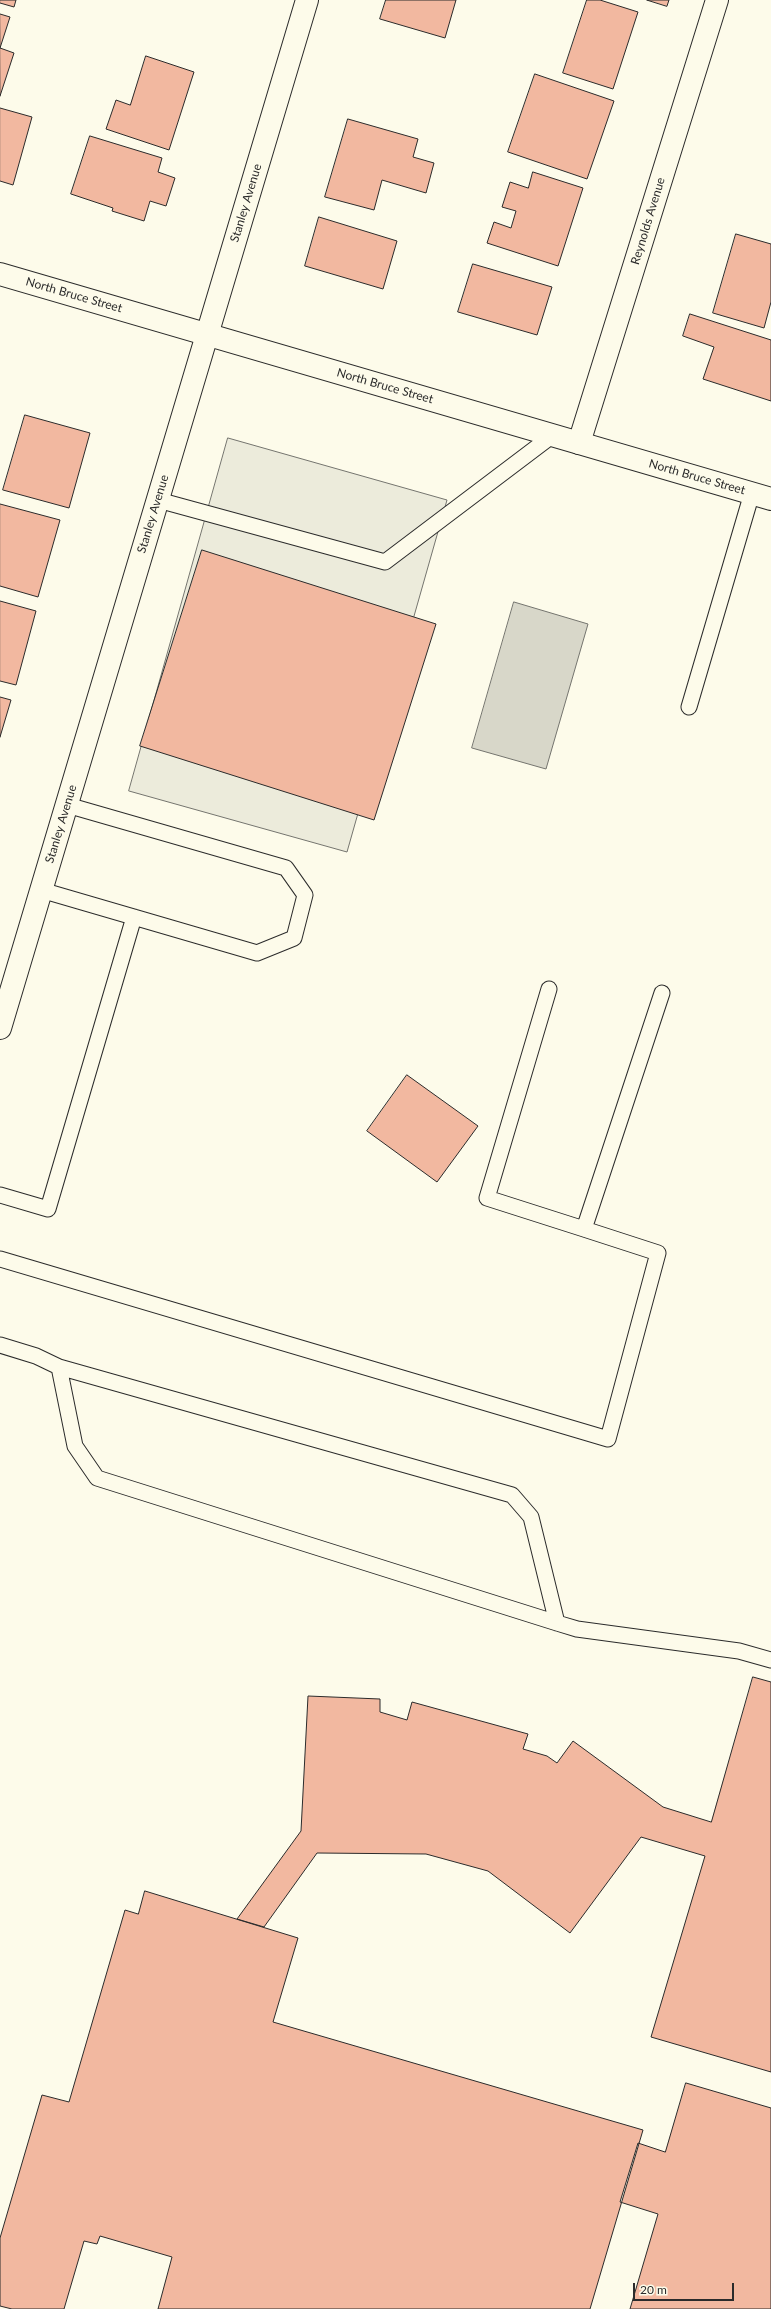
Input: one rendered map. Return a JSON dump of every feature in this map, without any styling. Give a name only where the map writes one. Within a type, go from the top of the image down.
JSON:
[{"type":"street","name":"Stanley Avenue","points":[[0,1028],[307,0]]},
{"type":"street","name":"Reynolds Avenue","points":[[579,443],[717,0]]},
{"type":"street","name":"North Bruce Street","points":[[0,274],[761,496]]},
{"type":"lane","points":[[158,500],[384,562],[553,435]]},
{"type":"lane","points":[[689,707],[761,496]]},
{"type":"lane","points":[[41,890],[257,954],[294,938],[305,895],[286,868],[67,805]]},
{"type":"lane","points":[[0,1195],[48,1209],[134,917]]},
{"type":"lane","points":[[0,1259],[608,1439],[658,1252],[487,1198],[550,990]]},
{"type":"lane","points":[[584,1229],[662,993]]},
{"type":"lane","points":[[0,1345],[36,1356],[59,1367],[512,1495],[531,1517],[557,1624]]},
{"type":"lane","points":[[59,1367],[75,1446],[97,1478],[557,1624],[577,1629],[740,1651],[771,1660]]},
{"type":"shaded area","points":[[228,438],[447,500],[347,852],[129,791]]},
{"type":"shaded area","points":[[514,602],[588,624],[546,769],[472,748]]},
{"type":"building","points":[[0,0],[16,0],[14,7],[0,3]]},
{"type":"building","points":[[386,0],[456,0],[445,38],[380,19]]},
{"type":"building","points":[[587,0],[600,0],[638,12],[613,89],[563,73]]},
{"type":"building","points":[[647,0],[669,0],[667,6]]},
{"type":"building","points":[[0,14],[10,17],[0,48]]},
{"type":"building","points":[[0,48],[14,53],[0,96]]},
{"type":"building","points":[[146,56],[194,72],[169,150],[106,129],[116,100],[130,105]]},
{"type":"building","points":[[535,74],[614,101],[587,179],[508,152]]},
{"type":"building","points":[[0,108],[32,117],[13,185],[0,181]]},
{"type":"building","points":[[348,119],[418,139],[413,157],[434,163],[426,193],[382,180],[374,210],[325,197]]},
{"type":"building","points":[[90,136],[162,158],[158,172],[175,178],[166,206],[150,201],[144,221],[112,211],[113,208],[71,194]]},
{"type":"building","points":[[533,172],[583,188],[558,266],[487,243],[494,222],[511,228],[516,211],[502,207],[510,182],[528,188]]},
{"type":"building","points":[[319,217],[397,241],[383,289],[305,266]]},
{"type":"building","points":[[736,234],[771,244],[771,302],[764,328],[713,313]]},
{"type":"building","points":[[473,264],[552,287],[537,335],[458,312]]},
{"type":"building","points":[[690,314],[771,340],[771,401],[703,379],[714,347],[683,336]]},
{"type":"building","points":[[25,415],[90,433],[69,508],[3,490]]},
{"type":"building","points":[[0,504],[60,520],[38,597],[0,586]]},
{"type":"building","points":[[202,550],[436,624],[374,820],[140,746]]},
{"type":"building","points":[[0,601],[36,611],[16,685],[0,681]]},
{"type":"building","points":[[0,697],[11,700],[0,737]]},
{"type":"building","points":[[407,1075],[478,1126],[437,1182],[367,1131]]},
{"type":"building","points":[[753,1677],[771,1682],[771,2072],[651,2037],[705,1856],[641,1837],[570,1933],[488,1871],[426,1854],[317,1853],[264,1927],[237,1919],[301,1831],[308,1696],[380,1699],[380,1712],[407,1720],[412,1702],[528,1734],[523,1749],[547,1756],[557,1763],[573,1741],[663,1807],[711,1822]]},
{"type":"building","points":[[145,1891],[298,1938],[273,2022],[643,2130],[590,2309],[158,2309],[172,2257],[100,2236],[97,2244],[84,2241],[64,2309],[12,2309],[0,2306],[0,2238],[42,2095],[69,2102],[125,1910],[138,1914]]},
{"type":"building","points":[[686,2083],[771,2108],[771,2309],[630,2309],[658,2214],[620,2202],[638,2143],[665,2152]]}]
